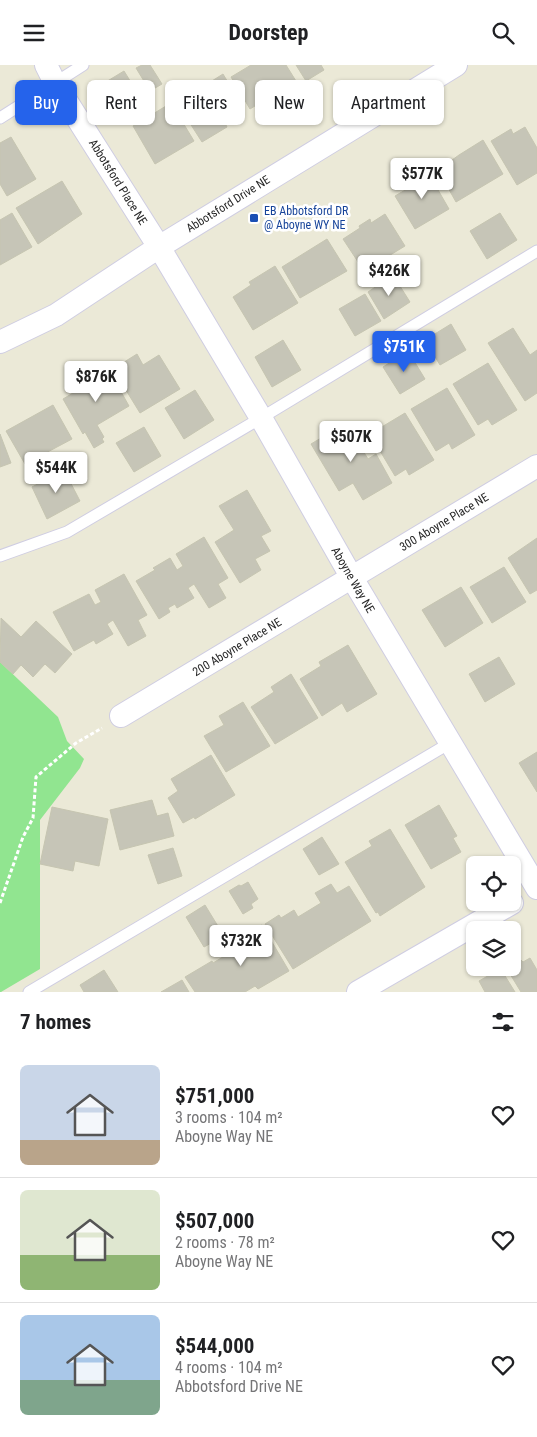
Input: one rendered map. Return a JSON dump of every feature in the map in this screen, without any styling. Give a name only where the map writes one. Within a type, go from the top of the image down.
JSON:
[{"type":"street","name":"Abbotsford Drive NE","points":[[0,342],[56,315],[159,247],[456,65]]},
{"type":"street","name":"Abbotsford Place NE","points":[[50,74],[159,247]]},
{"type":"street","name":"Aboyne Way NE","points":[[159,247],[261,419],[352,579],[537,888],[521,897]]},
{"type":"street","name":"300 Aboyne Place NE","points":[[352,579],[537,466]]},
{"type":"street","name":"200 Aboyne Place NE","points":[[121,716],[352,579]]},
{"type":"street","name":"Aboyne Way NE","points":[[358,992],[497,911]]},
{"type":"lane","points":[[0,118],[50,74],[84,65]]},
{"type":"lane","points":[[0,556],[67,532],[261,419],[537,251]]},
{"type":"lane","points":[[29,992],[450,743]]},
{"type":"path","points":[[0,903],[23,837],[33,818],[36,777],[76,743],[121,716]]},
{"type":"green space","points":[[0,662],[58,717],[67,741],[84,759],[80,768],[40,820],[40,969],[1,992],[0,992]]},
{"type":"building","points":[[142,65],[150,65],[162,84],[155,88],[155,80],[143,80],[136,68]]},
{"type":"building","points":[[251,65],[286,65],[295,80],[255,80],[255,106],[250,109],[245,101],[245,80],[233,80],[231,77]]},
{"type":"building","points":[[296,65],[321,65],[324,70],[305,80]]},
{"type":"building","points":[[124,71],[130,80],[109,80]]},
{"type":"building","points":[[223,74],[227,80],[213,80]]},
{"type":"building","points":[[165,107],[165,125],[184,125],[194,141],[155,164],[133,126],[155,125],[155,113]]},
{"type":"building","points":[[191,125],[226,125],[227,127],[202,142]]},
{"type":"building","points":[[525,127],[537,148],[537,173],[517,185],[491,141],[511,129],[513,134]]},
{"type":"building","points":[[11,137],[36,179],[7,196],[0,184],[0,143]]},
{"type":"building","points":[[483,140],[503,174],[456,202],[438,170]]},
{"type":"building","points":[[426,169],[449,209],[415,229],[395,196],[407,189],[403,183]]},
{"type":"building","points":[[62,181],[82,214],[38,244],[16,208]]},
{"type":"building","points":[[12,213],[32,247],[0,265],[0,220]]},
{"type":"building","points":[[500,213],[517,240],[487,259],[470,231]]},
{"type":"building","points":[[385,214],[405,246],[364,271],[343,239],[370,219],[371,223]]},
{"type":"building","points":[[327,239],[347,271],[300,298],[282,267]]},
{"type":"building","points":[[275,266],[298,303],[253,330],[233,297],[251,285],[249,282]]},
{"type":"building","points":[[393,275],[410,302],[384,319],[368,292]]},
{"type":"building","points":[[365,294],[381,321],[355,336],[339,309]]},
{"type":"building","points":[[451,324],[466,350],[440,365],[425,340]]},
{"type":"building","points":[[513,328],[530,355],[537,350],[537,393],[525,401],[488,343]]},
{"type":"building","points":[[283,340],[301,370],[272,387],[255,357]]},
{"type":"building","points":[[408,351],[425,379],[400,394],[383,367]]},
{"type":"building","points":[[137,354],[143,365],[159,355],[180,389],[140,413],[113,369]]},
{"type":"building","points":[[488,363],[517,410],[492,425],[488,419],[478,425],[453,384]]},
{"type":"building","points":[[106,365],[129,406],[97,425],[104,437],[102,439],[104,442],[94,448],[85,432],[83,434],[63,399],[83,387],[80,381]]},
{"type":"building","points":[[447,388],[475,435],[452,449],[449,443],[436,451],[411,409]]},
{"type":"building","points":[[195,390],[214,420],[184,439],[165,408]]},
{"type":"building","points":[[53,405],[72,439],[25,464],[6,431]]},
{"type":"building","points":[[405,413],[434,460],[409,475],[406,469],[395,476],[370,434]]},
{"type":"building","points":[[346,423],[368,459],[376,454],[392,483],[363,500],[353,483],[339,491],[311,444]]},
{"type":"building","points":[[144,427],[161,456],[134,472],[116,443]]},
{"type":"building","points":[[0,434],[11,463],[0,467]]},
{"type":"building","points":[[64,470],[80,501],[47,519],[32,487]]},
{"type":"building","points":[[247,490],[271,531],[261,536],[270,551],[255,559],[261,570],[240,583],[215,542],[234,530],[219,506]]},
{"type":"building","points":[[204,537],[228,578],[218,584],[226,598],[209,608],[194,584],[188,588],[194,598],[177,608],[175,604],[168,608],[170,612],[159,619],[136,581],[155,570],[153,568],[170,558],[177,570],[183,566],[176,554]]},
{"type":"building","points":[[537,538],[537,590],[530,594],[508,558]]},
{"type":"building","points":[[504,567],[526,602],[492,623],[470,587]]},
{"type":"building","points":[[124,574],[147,615],[138,620],[146,636],[128,646],[113,620],[107,624],[113,634],[96,644],[94,640],[74,651],[53,612],[89,594],[95,605],[101,602],[95,590]]},
{"type":"building","points":[[461,587],[483,623],[445,647],[422,610]]},
{"type":"building","points":[[1,618],[21,637],[36,621],[72,654],[55,673],[45,664],[33,677],[21,665],[13,674],[0,662]]},
{"type":"building","points":[[348,645],[377,694],[347,712],[342,703],[322,716],[300,679],[321,666],[319,662]]},
{"type":"building","points":[[499,657],[515,684],[485,702],[469,674]]},
{"type":"building","points":[[291,674],[318,718],[275,744],[251,707],[274,692],[271,687]]},
{"type":"building","points":[[243,702],[270,746],[226,772],[204,736],[224,725],[219,716]]},
{"type":"building","points":[[537,752],[537,792],[519,763]]},
{"type":"building","points":[[211,755],[235,795],[195,819],[194,817],[183,823],[168,798],[178,791],[171,779]]},
{"type":"building","points":[[152,800],[157,816],[168,813],[174,836],[120,850],[110,810]]},
{"type":"building","points":[[439,805],[457,836],[453,838],[461,852],[431,869],[405,825]]},
{"type":"building","points":[[52,807],[108,819],[99,866],[75,861],[73,871],[40,864]]},
{"type":"building","points":[[390,829],[425,887],[380,916],[378,912],[376,913],[345,862],[372,846],[369,841]]},
{"type":"building","points":[[322,837],[339,864],[319,875],[303,849]]},
{"type":"building","points":[[173,848],[182,876],[158,884],[148,855]]},
{"type":"building","points":[[248,882],[258,899],[251,904],[253,908],[243,914],[229,891]]},
{"type":"building","points":[[331,884],[337,893],[349,886],[371,921],[293,969],[265,924],[279,915],[281,918],[294,910],[298,917],[321,903],[315,893]]},
{"type":"building","points":[[205,905],[224,936],[204,947],[186,917]]},
{"type":"building","points":[[262,925],[289,971],[258,989],[255,986],[245,992],[195,992],[185,977],[236,949],[233,943]]},
{"type":"building","points":[[530,958],[537,970],[537,992],[521,992],[511,976],[521,976],[521,960],[523,962]]},
{"type":"building","points":[[104,970],[118,992],[84,992],[80,985]]},
{"type":"building","points":[[488,976],[505,976],[515,992],[485,992],[479,981]]},
{"type":"building","points":[[182,980],[189,992],[161,992]]},
{"type":"place","name":"EB Abbotsford DR @ Aboyne WY NE","points":[[254,218]]}]
